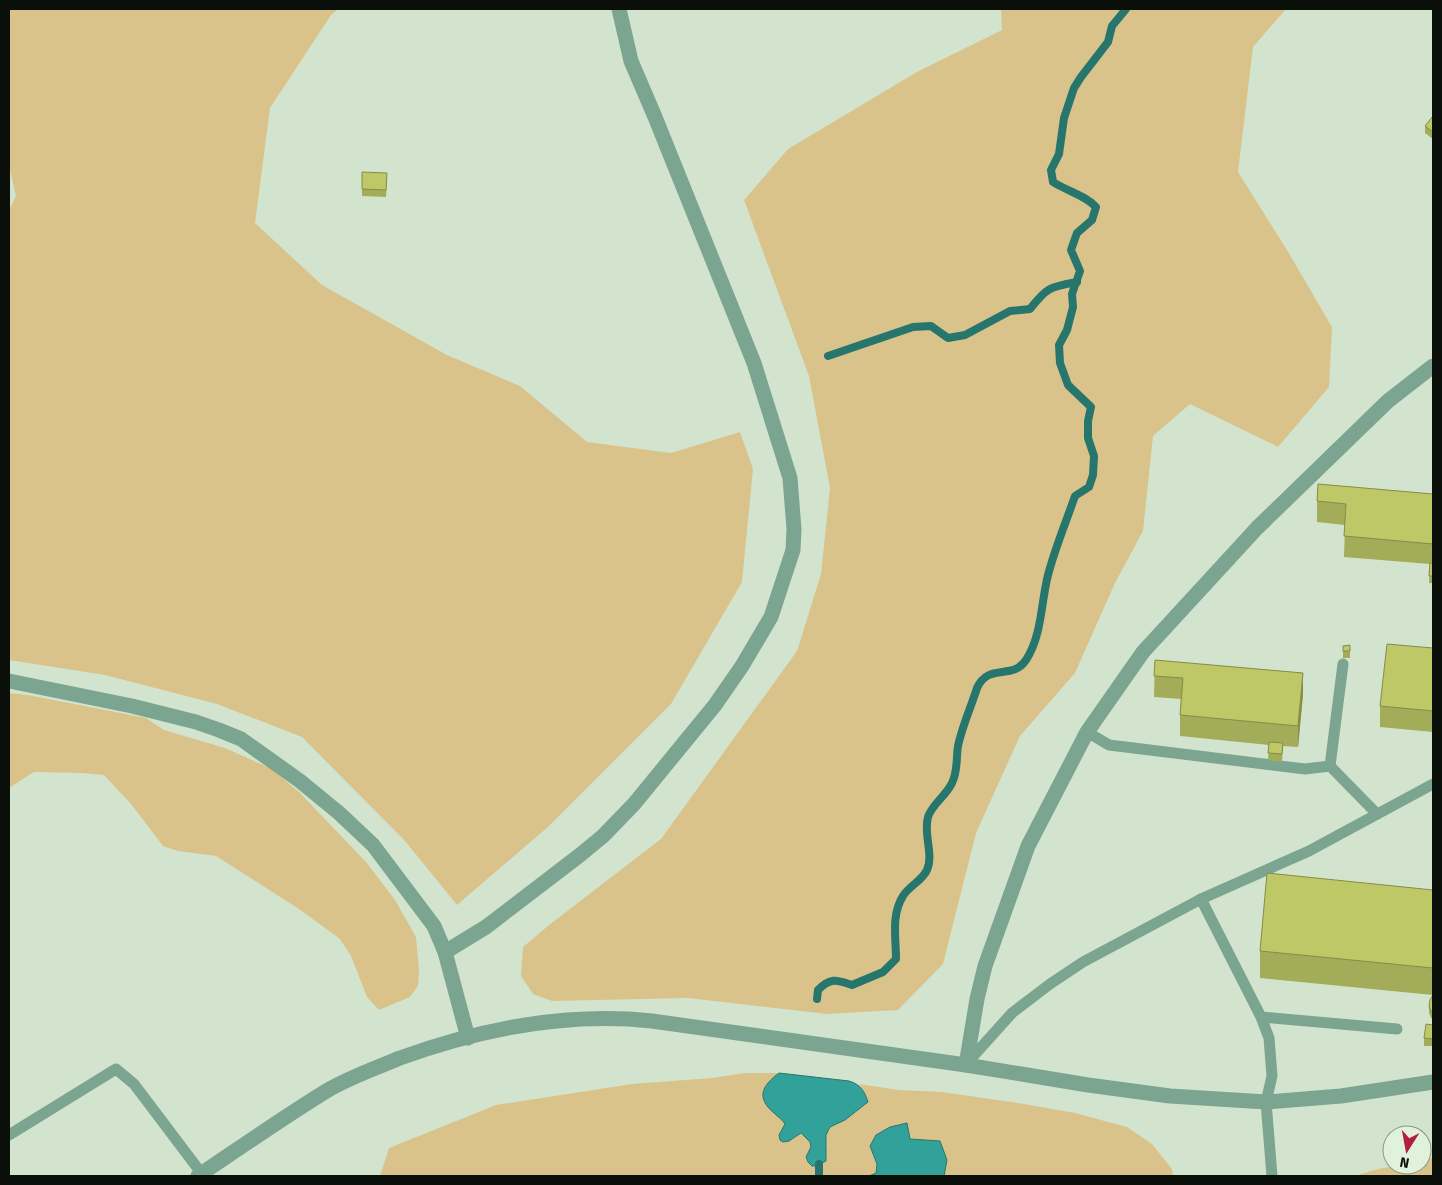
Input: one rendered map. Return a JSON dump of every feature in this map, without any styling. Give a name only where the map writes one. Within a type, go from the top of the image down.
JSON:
[{"type":"street","points":[[445,952],[486,927],[572,861],[603,836],[634,804],[715,705],[742,666],[771,617],[793,550],[794,529],[790,478],[754,363],[630,61],[618,9]]},
{"type":"street","points":[[966,1064],[977,999],[985,966],[1028,846],[1087,732],[1143,652],[1257,528],[1388,401],[1433,366]]},
{"type":"street","points":[[9,681],[132,706],[220,730],[240,739],[300,782],[339,813],[373,846],[434,926],[445,952],[468,1038]]},
{"type":"street","points":[[200,1175],[328,1090],[368,1070],[426,1049],[499,1029],[543,1022],[622,1018],[966,1064],[1170,1096],[1266,1102],[1341,1096],[1433,1082]]},
{"type":"lane","points":[[1330,766],[1343,664]]},
{"type":"lane","points":[[1087,732],[1109,745],[1305,769],[1330,766]]},
{"type":"lane","points":[[1330,766],[1377,814]]},
{"type":"lane","points":[[966,1064],[1012,1013],[1083,962],[1201,899],[1309,851],[1433,784]]},
{"type":"lane","points":[[1201,899],[1261,1017],[1269,1038],[1272,1076],[1266,1102],[1272,1176]]},
{"type":"lane","points":[[1261,1017],[1397,1029]]},
{"type":"lane","points":[[9,1135],[116,1069],[134,1084],[200,1175]]},
{"type":"shaded area","points":[[9,9],[338,9],[331,15],[270,108],[255,223],[322,285],[447,355],[520,386],[587,442],[671,453],[740,432],[753,469],[742,582],[671,704],[548,827],[457,905],[405,841],[302,737],[217,704],[105,675],[9,660],[9,210],[16,196],[9,165]]},
{"type":"shaded area","points":[[1001,9],[1286,9],[1253,47],[1238,172],[1332,327],[1329,387],[1278,447],[1190,404],[1153,436],[1143,531],[1115,583],[1075,673],[1020,736],[976,833],[943,964],[898,1010],[827,1014],[688,998],[552,1001],[533,994],[521,976],[523,947],[661,839],[797,651],[821,574],[830,488],[809,376],[744,200],[788,149],[917,72],[1002,30]]},
{"type":"shaded area","points":[[9,693],[146,718],[164,730],[225,748],[272,769],[299,792],[367,863],[395,900],[416,937],[419,971],[418,986],[410,997],[379,1010],[367,997],[351,956],[340,939],[299,909],[216,856],[178,851],[163,846],[131,804],[104,775],[34,772],[9,788]]},
{"type":"shaded area","points":[[745,1073],[779,1073],[772,1079],[773,1113],[782,1118],[785,1124],[779,1135],[789,1141],[800,1133],[810,1142],[811,1147],[827,1148],[826,1135],[830,1127],[838,1124],[865,1092],[859,1084],[899,1090],[942,1092],[1024,1104],[1075,1113],[1127,1127],[1152,1144],[1172,1169],[1173,1176],[380,1176],[389,1148],[496,1105],[632,1084],[712,1078]]},
{"type":"shaded area","points":[[1432,1158],[1433,1176],[1356,1176],[1382,1168],[1382,1175],[1432,1175]]},
{"type":"water","points":[[779,1073],[849,1081],[859,1086],[867,1098],[868,1102],[845,1120],[830,1127],[826,1135],[826,1161],[816,1166],[812,1166],[808,1162],[806,1157],[811,1147],[810,1142],[801,1133],[789,1141],[783,1142],[780,1140],[779,1135],[785,1124],[768,1107],[763,1096],[765,1087]]},
{"type":"water","points":[[907,1123],[910,1139],[940,1141],[947,1160],[944,1176],[869,1176],[876,1173],[877,1164],[870,1146],[876,1135],[890,1127]]},
{"type":"building","points":[[1433,116],[1433,132],[1425,126]]},
{"type":"building","points":[[362,172],[387,173],[386,190],[362,189]]},
{"type":"building","points":[[1318,484],[1433,494],[1433,544],[1344,536],[1346,504],[1317,501]]},
{"type":"building","points":[[1430,563],[1433,563],[1433,576],[1429,576]]},
{"type":"building","points":[[1387,644],[1433,648],[1433,711],[1380,706]]},
{"type":"building","points":[[1350,645],[1350,651],[1343,651],[1343,646]]},
{"type":"building","points":[[1155,660],[1303,673],[1298,726],[1180,715],[1183,678],[1154,676]]},
{"type":"building","points":[[1269,742],[1283,743],[1282,754],[1268,753]]},
{"type":"building","points":[[1267,873],[1433,890],[1433,968],[1260,951]]},
{"type":"building","points":[[1433,995],[1433,1012],[1429,1006]]},
{"type":"building","points":[[1426,1024],[1433,1025],[1433,1039],[1424,1038]]},
{"type":"waterway","points":[[817,999],[818,990],[827,983],[838,981],[852,985],[883,972],[896,959],[895,927],[899,903],[906,892],[927,870],[929,864],[928,817],[954,778],[960,739],[977,688],[982,680],[988,676],[994,673],[1014,670],[1020,666],[1031,651],[1038,630],[1048,575],[1057,545],[1075,496],[1089,487],[1093,475],[1094,456],[1088,438],[1088,421],[1091,407],[1068,385],[1060,363],[1059,345],[1067,330],[1073,307],[1072,294],[1080,271],[1071,250],[1077,233],[1092,220],[1096,207],[1087,199],[1053,182],[1051,170],[1059,154],[1064,118],[1074,88],[1108,42],[1112,26],[1126,9]]},
{"type":"waterway","points":[[828,356],[913,327],[931,326],[948,338],[965,335],[1010,311],[1030,309],[1050,289],[1077,282]]},
{"type":"waterway","points":[[819,1164],[819,1176]]}]
